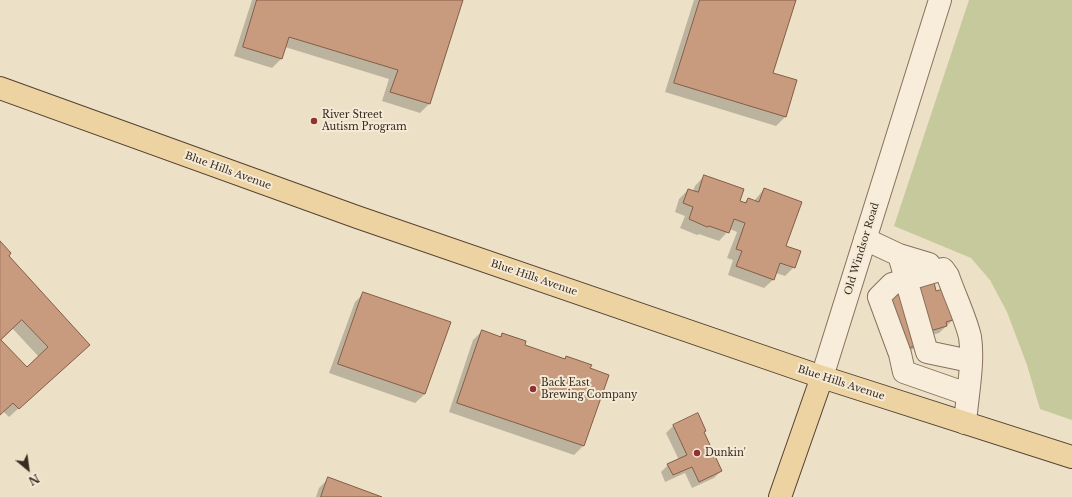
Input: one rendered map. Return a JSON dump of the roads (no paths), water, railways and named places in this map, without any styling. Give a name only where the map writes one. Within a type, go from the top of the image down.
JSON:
[{"type":"main road","name":"Blue Hills Avenue","points":[[0,88],[357,217],[822,377],[1072,457]]},
{"type":"main road","name":"Old Windsor Road","points":[[780,497],[822,377]]},
{"type":"street","name":"Old Windsor Road","points":[[822,377],[940,0]]},
{"type":"street","points":[[865,239],[899,255],[929,264]]},
{"type":"street","points":[[899,255],[927,352]]},
{"type":"street","points":[[965,423],[968,394],[970,361],[970,337],[948,276],[944,269],[892,284],[879,297],[900,354],[904,372],[968,394]]},
{"type":"street","points":[[900,354],[927,352],[970,361]]},
{"type":"place","name":"River Street Autism Program","points":[[314,121]]},
{"type":"place","name":"Back East Brewing Company","points":[[533,389]]},
{"type":"place","name":"Dunkin'","points":[[697,453]]}]
